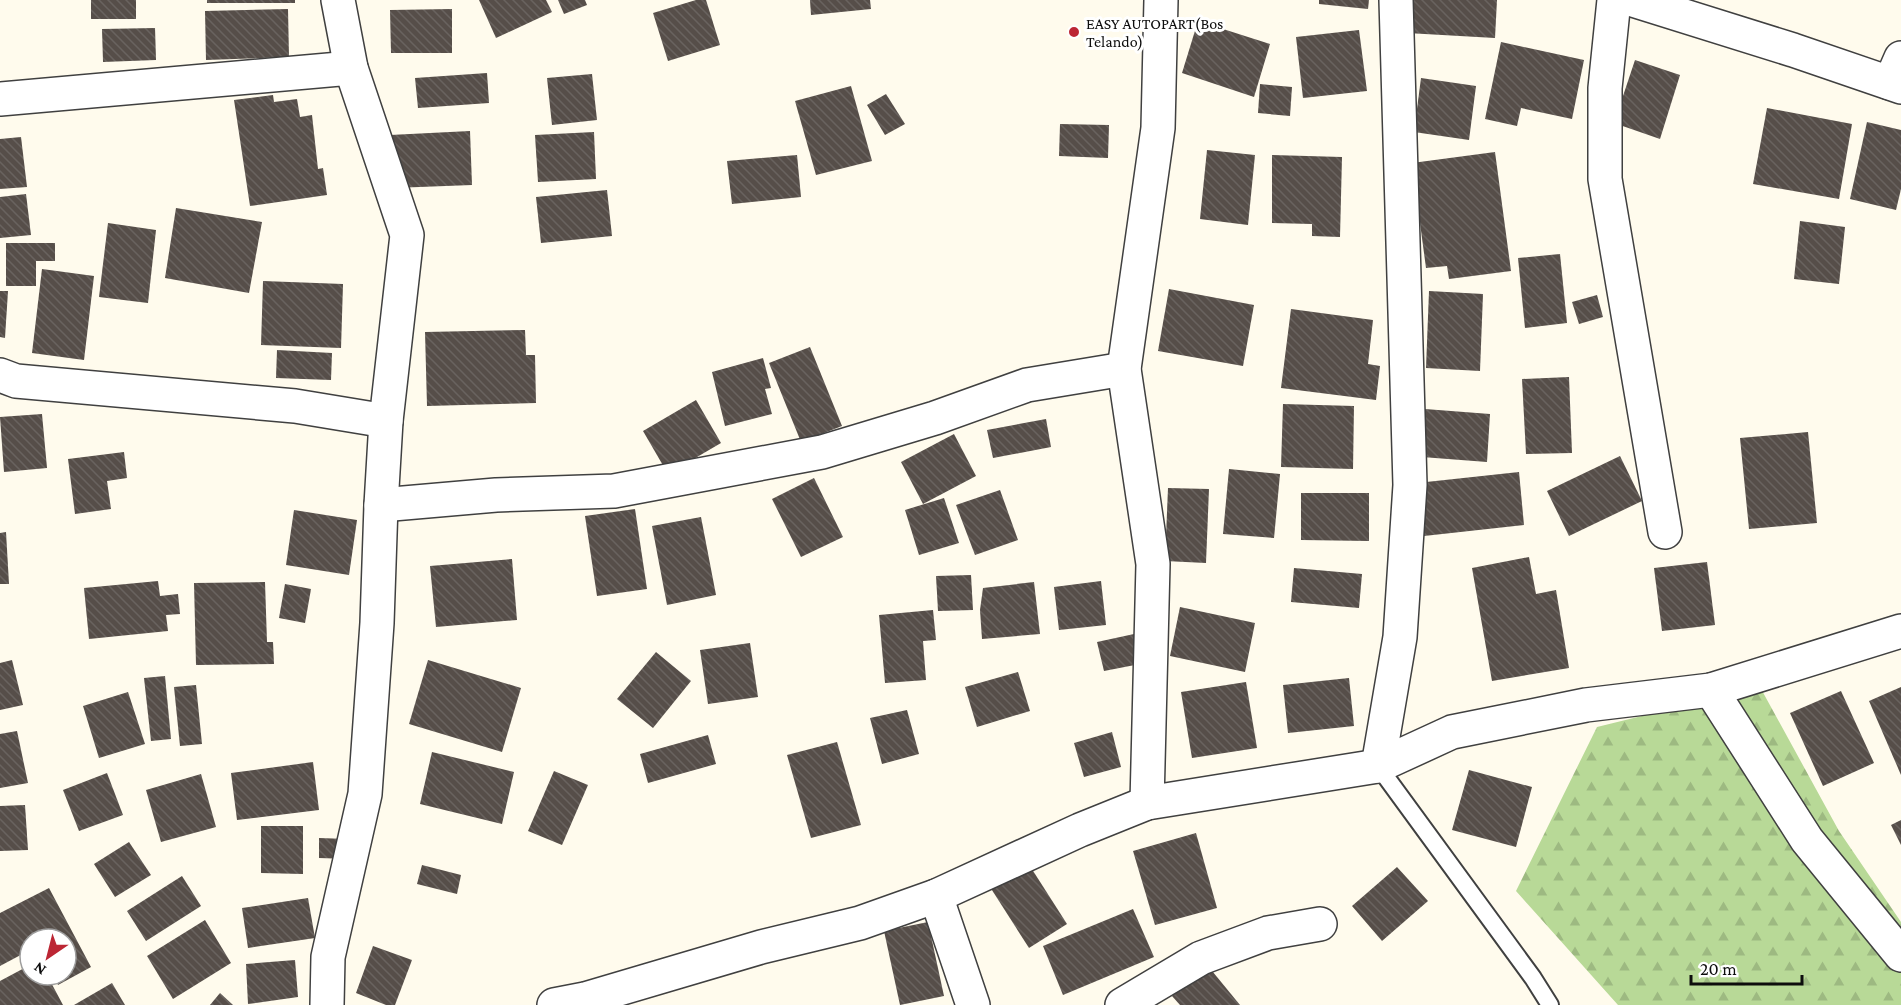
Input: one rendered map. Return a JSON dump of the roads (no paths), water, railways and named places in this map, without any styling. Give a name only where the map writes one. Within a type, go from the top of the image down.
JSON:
[{"type":"street","points":[[327,1005],[328,957],[365,794],[377,623],[386,422],[407,235],[351,69],[338,0]]},
{"type":"street","points":[[1147,803],[1153,564],[1124,369],[1158,128],[1161,0]]},
{"type":"street","points":[[1378,765],[1400,636],[1410,485],[1396,0]]},
{"type":"street","points":[[1614,0],[1605,88],[1605,178],[1665,532]]},
{"type":"street","points":[[1633,0],[1793,50],[1897,76]]},
{"type":"street","points":[[0,99],[351,69]]},
{"type":"street","points":[[381,505],[496,495],[614,491],[822,453],[935,418],[1027,385],[1124,369]]},
{"type":"street","points":[[0,375],[16,381],[295,406],[386,422]]},
{"type":"street","points":[[554,1005],[585,999],[761,947],[860,923],[936,896],[1080,830],[1147,803],[1378,765],[1452,732],[1586,705],[1711,690],[1901,631]]},
{"type":"street","points":[[1711,690],[1807,840],[1901,955]]},
{"type":"street","points":[[936,896],[973,1005]]},
{"type":"street","points":[[1122,1005],[1201,958],[1268,933],[1320,924]]},
{"type":"lane","points":[[1378,765],[1533,978],[1550,1005]]},
{"type":"place","name":"EASY AUTOPART(Bos Telando)","points":[[1074,32]]}]
